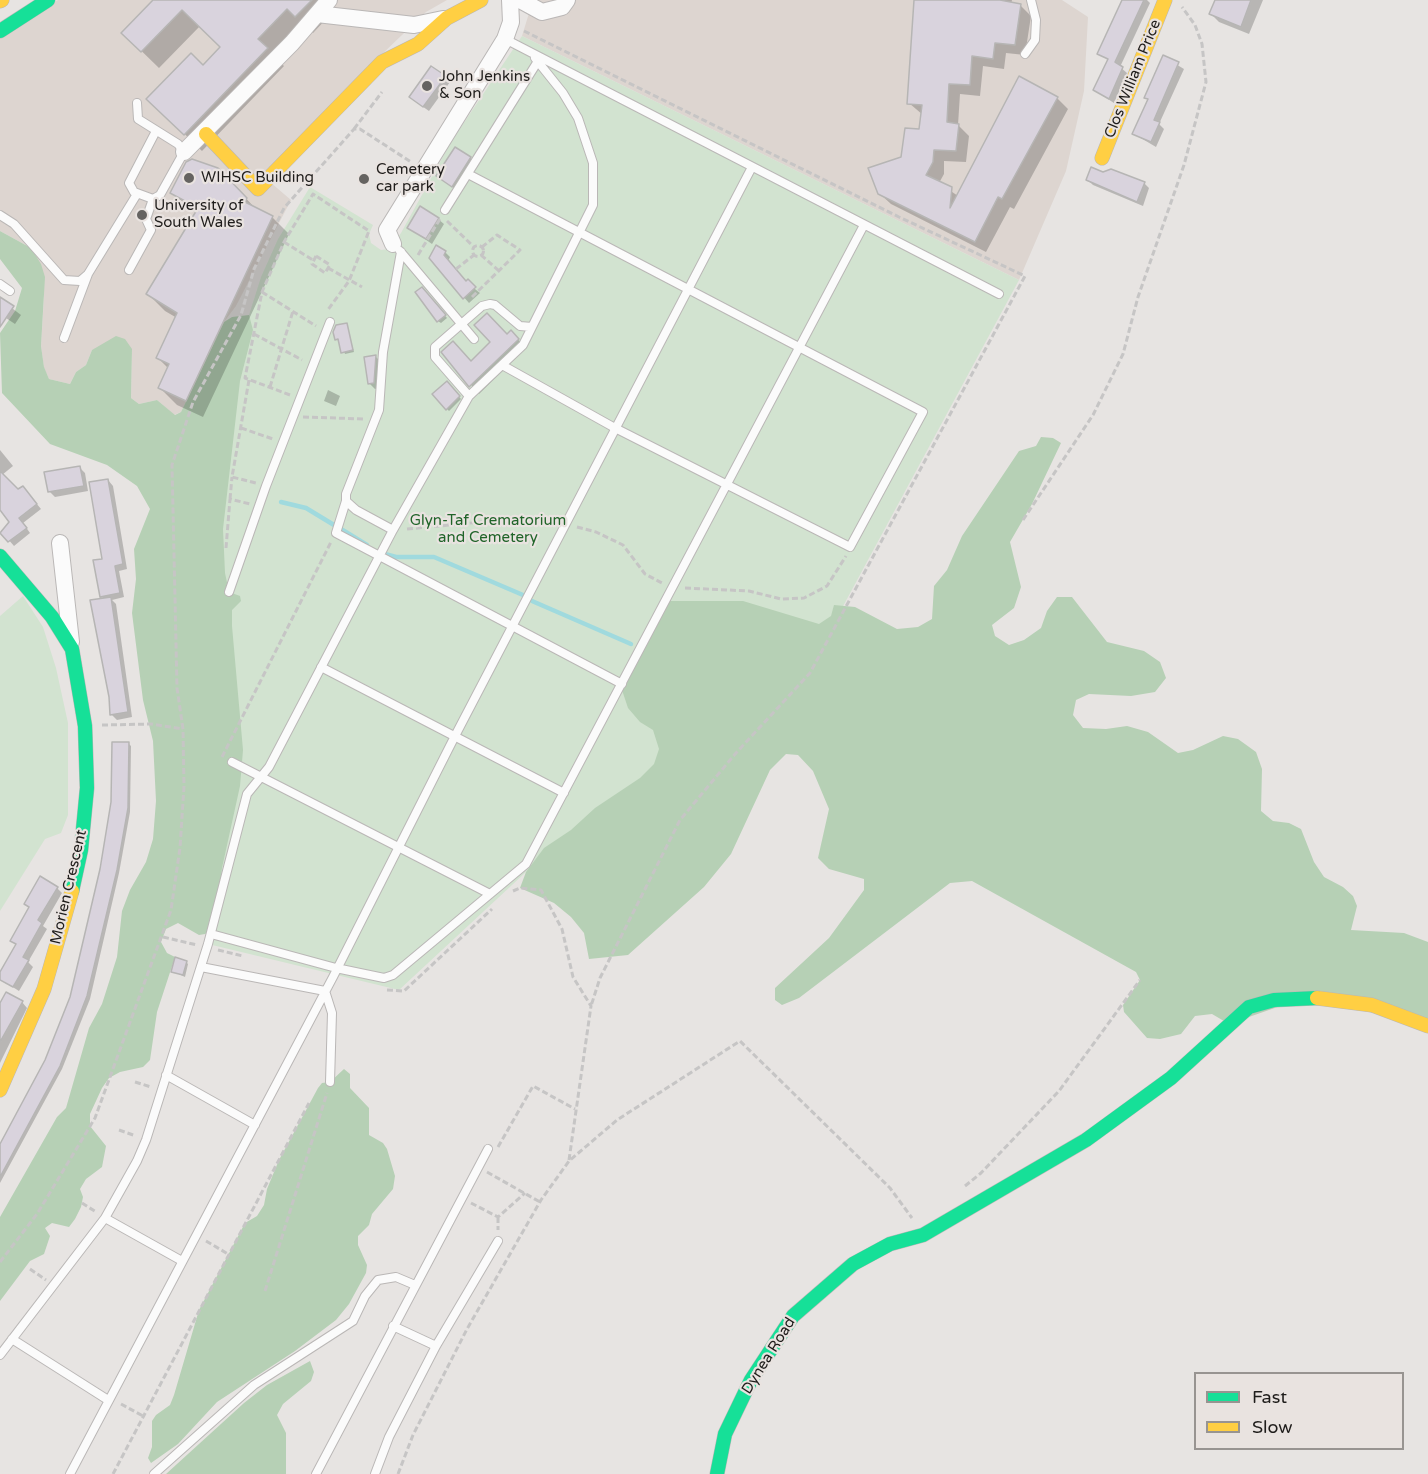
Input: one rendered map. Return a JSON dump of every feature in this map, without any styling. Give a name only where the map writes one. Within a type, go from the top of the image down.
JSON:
[{"type":"main road","points":[[0,30],[48,0]]},
{"type":"main road","points":[[206,134],[258,189],[382,62],[418,44],[447,18],[481,0]]},
{"type":"main road","name":"Clos William Price","points":[[1102,158],[1165,0]]},
{"type":"main road","name":"Morien Crescent","points":[[0,556],[52,617],[72,649],[86,726],[87,788],[81,850],[64,923],[44,989],[0,1090]]},
{"type":"main road","name":"Dynea Road","points":[[717,1474],[725,1434],[751,1380],[793,1316],[853,1264],[890,1244],[923,1235],[1086,1140],[1171,1078],[1249,1007],[1274,999],[1306,997],[1372,1005],[1428,1026]]},
{"type":"street","points":[[184,152],[206,134],[329,0]]},
{"type":"street","points":[[397,248],[387,230],[506,39],[511,22],[510,0]]},
{"type":"street","points":[[520,0],[542,12],[562,7],[567,0]]},
{"type":"street","points":[[317,14],[414,25],[447,18]]},
{"type":"street","points":[[60,543],[72,649]]},
{"type":"lane","points":[[1025,54],[1035,40],[1036,20],[1031,0]]},
{"type":"lane","points":[[506,39],[536,58],[999,294]]},
{"type":"lane","points":[[445,210],[536,58]]},
{"type":"lane","points":[[0,1355],[105,1218],[146,1140],[207,948],[247,794],[261,776],[321,668],[393,530],[469,396],[523,345],[593,205],[593,163],[578,118],[563,93],[536,58]]},
{"type":"lane","points":[[129,270],[151,230],[146,219],[153,199],[160,195],[184,152],[178,144],[138,119],[137,103]]},
{"type":"lane","points":[[153,199],[137,194],[129,183],[156,131]]},
{"type":"lane","points":[[70,1474],[325,991],[455,736],[752,167]]},
{"type":"lane","points":[[468,174],[923,412],[850,547],[615,428],[502,365]]},
{"type":"lane","points":[[64,338],[88,274],[137,194]]},
{"type":"lane","points":[[0,215],[14,224],[64,280],[80,281],[88,274]]},
{"type":"lane","points":[[211,934],[376,978],[393,975],[526,864],[675,588],[864,225]]},
{"type":"lane","points":[[397,248],[463,323],[474,339]]},
{"type":"lane","points":[[397,248],[383,352],[382,394],[376,420],[346,494],[336,532],[622,684]]},
{"type":"lane","points":[[0,285],[10,291]]},
{"type":"lane","points":[[469,396],[435,357],[433,352],[435,347],[482,306],[490,304],[495,305],[520,326],[532,327]]},
{"type":"lane","points":[[229,592],[266,486],[313,365],[325,319]]},
{"type":"lane","points":[[346,501],[356,510],[393,530]]},
{"type":"lane","points":[[321,668],[564,793]]},
{"type":"lane","points":[[232,762],[490,894]]},
{"type":"lane","points":[[201,967],[325,991]]},
{"type":"lane","points":[[325,991],[332,1013],[330,1082]]},
{"type":"lane","points":[[166,1074],[255,1125]]},
{"type":"lane","points":[[316,1474],[488,1149]]},
{"type":"lane","points":[[105,1218],[182,1261]]},
{"type":"lane","points":[[375,1474],[389,1437],[436,1346],[498,1241]]},
{"type":"lane","points":[[154,1474],[254,1385],[353,1321],[365,1296],[378,1281],[396,1277],[415,1285]]},
{"type":"lane","points":[[393,1326],[436,1346]]},
{"type":"lane","points":[[12,1339],[109,1399]]},
{"type":"path","points":[[1023,520],[1093,414],[1118,364],[1184,165],[1206,81],[1202,44],[1195,25],[1179,4]]},
{"type":"path","points":[[511,22],[529,34],[642,91],[1025,276],[810,673],[736,753],[680,820],[600,978],[591,1006],[569,1161]]},
{"type":"path","points":[[0,1262],[37,1214],[95,1118],[171,910],[180,848],[183,729],[177,687],[172,465],[193,402],[241,315],[254,269],[284,208],[354,129],[360,129],[425,171]]},
{"type":"path","points":[[261,292],[318,327],[349,280],[369,231],[313,194],[284,242],[261,292],[245,378],[300,398]]},
{"type":"path","points":[[412,265],[442,216],[474,247],[482,247],[497,235],[520,250],[467,302]]},
{"type":"path","points":[[284,242],[314,260]]},
{"type":"path","points":[[474,247],[474,255]]},
{"type":"path","points":[[481,255],[482,247]]},
{"type":"path","points":[[456,269],[474,255],[481,255],[499,271]]},
{"type":"path","points":[[316,256],[330,265],[328,268],[326,273],[312,264],[316,256]]},
{"type":"path","points":[[328,268],[362,287]]},
{"type":"path","points":[[270,387],[293,311]]},
{"type":"path","points":[[254,334],[313,365]]},
{"type":"path","points":[[226,548],[232,477],[249,380]]},
{"type":"path","points":[[294,414],[302,417],[376,420]]},
{"type":"path","points":[[241,428],[283,442]]},
{"type":"path","points":[[232,477],[266,486]]},
{"type":"path","points":[[230,499],[260,507]]},
{"type":"path","points":[[393,530],[503,520],[565,524],[612,538],[623,545],[645,574],[675,588],[749,591],[781,599],[804,598],[817,594],[836,576],[850,547]]},
{"type":"path","points":[[232,762],[220,756],[336,532]]},
{"type":"path","points":[[86,726],[151,724],[183,729]]},
{"type":"path","points":[[511,892],[520,888],[541,890],[562,929],[573,977],[591,1006]]},
{"type":"path","points":[[383,989],[404,991],[495,907]]},
{"type":"path","points":[[163,937],[253,959]]},
{"type":"path","points":[[963,1188],[981,1173],[1059,1091],[1140,980]]},
{"type":"path","points":[[398,1474],[413,1435],[468,1329],[540,1202],[569,1161],[617,1120],[740,1041],[890,1188],[923,1235]]},
{"type":"path","points":[[265,1291],[282,1230],[312,1148],[330,1082]]},
{"type":"path","points":[[135,1083],[161,1090]]},
{"type":"path","points":[[488,1149],[495,1151],[533,1086],[575,1109]]},
{"type":"path","points":[[113,1474],[309,1103]]},
{"type":"path","points":[[119,1130],[146,1140]]},
{"type":"path","points":[[478,1167],[540,1202]]},
{"type":"path","points":[[461,1198],[498,1217],[525,1193]]},
{"type":"path","points":[[82,1203],[105,1218]]},
{"type":"path","points":[[196,1235],[229,1254]]},
{"type":"path","points":[[30,1269],[54,1285]]},
{"type":"path","points":[[109,1399],[143,1416]]},
{"type":"shaded area","name":"University of South Wales","points":[[58,0],[447,0],[426,12],[263,176],[291,200],[236,306],[224,322],[181,412],[174,415],[157,400],[139,404],[131,398],[132,349],[92,350],[86,365],[76,372],[70,384],[49,379],[44,368],[41,346],[44,297],[31,248],[0,231],[0,37]]},
{"type":"shaded area","points":[[533,0],[1062,0],[1088,17],[1084,91],[1066,171],[1019,280],[522,36]]},
{"type":"green space","name":"Glyn-Taf Crematorium and Cemetery","points":[[522,36],[1019,280],[814,660],[526,872],[399,990],[208,944],[184,467],[249,315],[261,277],[278,239],[310,187],[373,225],[369,234],[371,243],[381,250],[389,249],[401,233],[451,142]]},
{"type":"green space","points":[[0,231],[31,248],[41,264],[45,277],[41,346],[44,367],[49,379],[70,384],[76,372],[86,365],[92,350],[116,336],[125,339],[132,349],[131,398],[139,404],[157,400],[175,415],[181,412],[224,322],[232,317],[249,315],[253,330],[240,381],[223,529],[225,573],[229,592],[240,596],[241,601],[232,610],[232,626],[243,750],[240,786],[222,868],[217,912],[210,931],[205,934],[199,935],[178,923],[166,929],[161,942],[167,953],[175,957],[157,1012],[150,1060],[143,1067],[120,1072],[109,1078],[102,1088],[90,1114],[90,1126],[106,1146],[102,1167],[86,1179],[80,1189],[83,1197],[81,1207],[69,1227],[52,1223],[45,1228],[50,1236],[44,1254],[30,1261],[0,1301],[0,1217],[57,1117],[66,1108],[89,1028],[102,1004],[117,957],[122,911],[130,890],[146,862],[153,839],[156,801],[153,741],[143,700],[132,613],[136,579],[134,549],[150,509],[137,486],[107,465],[50,444],[2,393],[0,333],[15,311],[22,288],[0,259]]},
{"type":"green space","points":[[1041,437],[1053,438],[1061,443],[1032,504],[1010,542],[1021,587],[1014,608],[992,625],[995,636],[1009,645],[1024,640],[1041,628],[1047,611],[1057,597],[1072,597],[1107,642],[1144,651],[1160,662],[1166,678],[1155,692],[1131,696],[1089,694],[1076,700],[1073,715],[1083,728],[1106,729],[1127,726],[1148,732],[1178,753],[1193,750],[1223,736],[1238,739],[1256,752],[1262,769],[1261,811],[1273,821],[1289,823],[1301,829],[1314,862],[1324,877],[1343,887],[1353,896],[1357,906],[1351,930],[1404,933],[1428,942],[1428,1026],[1306,997],[1229,1024],[1212,1014],[1195,1016],[1181,1034],[1160,1039],[1147,1038],[1124,1012],[1123,1005],[1140,980],[1136,972],[972,881],[950,883],[799,998],[782,1005],[775,1000],[775,988],[829,938],[864,890],[864,879],[829,869],[818,858],[829,809],[813,771],[798,755],[786,754],[770,770],[731,854],[704,887],[628,955],[589,959],[584,933],[571,917],[554,903],[520,888],[526,872],[544,848],[571,830],[595,808],[640,778],[654,764],[659,749],[653,730],[640,722],[628,708],[622,690],[667,601],[743,601],[819,624],[831,616],[834,605],[855,607],[897,629],[918,627],[932,619],[934,586],[947,570],[962,536],[1019,451],[1036,446]]},
{"type":"green space","points":[[23,596],[43,627],[56,668],[68,723],[68,815],[61,833],[45,839],[0,911],[0,616]]},
{"type":"green space","points":[[344,1069],[350,1074],[350,1088],[369,1108],[369,1135],[383,1143],[387,1149],[395,1176],[393,1189],[372,1214],[369,1225],[358,1236],[358,1245],[367,1265],[366,1273],[349,1304],[336,1320],[295,1351],[217,1402],[178,1444],[151,1463],[148,1458],[152,1447],[152,1421],[156,1415],[170,1405],[199,1310],[245,1223],[257,1216],[264,1205],[267,1189],[279,1160],[318,1088],[322,1083],[330,1082]]},
{"type":"green space","points":[[310,1361],[314,1372],[311,1381],[283,1404],[277,1415],[286,1433],[286,1474],[166,1474],[244,1403],[267,1385]]},
{"type":"building","points":[[153,0],[312,0],[295,17],[287,9],[258,39],[268,48],[184,135],[146,99],[191,53],[203,65],[220,47],[182,10],[141,52],[121,33]]},
{"type":"building","points":[[914,0],[1000,0],[1021,4],[1015,45],[995,43],[993,59],[972,56],[970,85],[949,84],[947,122],[959,124],[956,151],[934,150],[933,162],[926,175],[952,187],[950,208],[1019,76],[1058,97],[1002,199],[998,197],[975,242],[878,194],[868,168],[901,157],[905,128],[919,129],[922,105],[907,104]]},
{"type":"building","points":[[1122,0],[1144,0],[1115,62],[1123,67],[1109,99],[1093,90],[1108,59],[1097,54]]},
{"type":"building","points":[[1215,0],[1251,0],[1241,27],[1209,14]]},
{"type":"building","points":[[1163,55],[1179,62],[1154,120],[1160,122],[1151,142],[1132,134],[1148,99],[1144,98]]},
{"type":"building","name":"John Jenkins & Son","points":[[431,66],[446,76],[423,107],[409,97]]},
{"type":"building","points":[[455,147],[471,157],[452,187],[436,176]]},
{"type":"building","points":[[192,159],[218,168],[247,198],[245,202],[273,216],[186,401],[158,388],[169,364],[156,358],[177,313],[146,294],[198,208],[170,193],[186,162]]},
{"type":"building","points":[[1091,167],[1103,172],[1111,169],[1145,182],[1137,202],[1086,180]]},
{"type":"building","points":[[420,206],[439,218],[426,239],[407,228]]},
{"type":"building","points":[[436,245],[446,251],[444,255],[466,281],[468,279],[476,287],[463,299],[429,258]]},
{"type":"building","points":[[422,287],[446,315],[437,322],[415,292]]},
{"type":"building","points":[[0,297],[14,306],[0,327]]},
{"type":"building","points":[[487,313],[507,334],[511,330],[519,339],[469,387],[441,352],[453,341],[471,361],[490,342],[474,325]]},
{"type":"building","points":[[347,323],[353,350],[341,353],[338,339],[335,340],[333,332],[336,325]]},
{"type":"building","points":[[376,355],[374,383],[368,384],[364,357]]},
{"type":"building","points":[[447,381],[460,396],[446,410],[432,394]]},
{"type":"building","points":[[80,466],[84,486],[48,492],[44,472]]},
{"type":"building","points":[[0,471],[18,489],[23,486],[37,504],[19,518],[27,528],[8,542],[0,533],[9,522],[0,510]]},
{"type":"building","points":[[108,479],[123,564],[115,566],[120,593],[100,597],[93,560],[102,559],[89,482]]},
{"type":"building","points":[[111,597],[128,712],[110,715],[109,697],[90,600]]},
{"type":"building","points":[[112,742],[129,742],[128,808],[117,870],[87,996],[60,1066],[0,1177],[0,1144],[45,1060],[70,997],[100,869],[111,802]]},
{"type":"building","points":[[40,876],[58,887],[38,920],[42,923],[23,957],[29,960],[13,987],[0,980],[0,972],[16,944],[10,941],[29,907],[24,904]]},
{"type":"building","points":[[175,957],[187,961],[183,975],[171,972]]},
{"type":"building","points":[[6,992],[23,1001],[0,1042],[0,1003]]},
{"type":"waterway","points":[[281,502],[306,508],[334,525]]},
{"type":"waterway","points":[[341,529],[367,545]]},
{"type":"waterway","points":[[385,554],[396,557],[434,557],[523,595]]},
{"type":"waterway","points":[[532,601],[631,644]]},
{"type":"traffic: fast","points":[[0,31],[48,0]]},
{"type":"traffic: fast","points":[[0,556],[52,617],[72,649],[85,726],[87,788],[81,850],[72,891]]},
{"type":"traffic: fast","points":[[717,1474],[725,1434],[751,1380],[793,1316],[853,1264],[890,1244],[923,1235],[1086,1140],[1171,1078],[1249,1007],[1274,1000],[1317,998]]},
{"type":"traffic: slow","points":[[206,134],[258,189],[382,62],[418,44],[447,18],[481,0]]},
{"type":"traffic: slow","points":[[1102,158],[1165,0]]},
{"type":"traffic: slow","points":[[0,1090],[44,989],[72,891]]},
{"type":"traffic: slow","points":[[1317,998],[1372,1005],[1428,1026]]},
{"type":"place","name":"John Jenkins & Son","points":[[427,86]]},
{"type":"place","name":"WIHSC Building","points":[[189,178]]},
{"type":"place","name":"Cemetery car park","points":[[364,179]]},
{"type":"place","name":"University of South Wales","points":[[142,215]]}]
